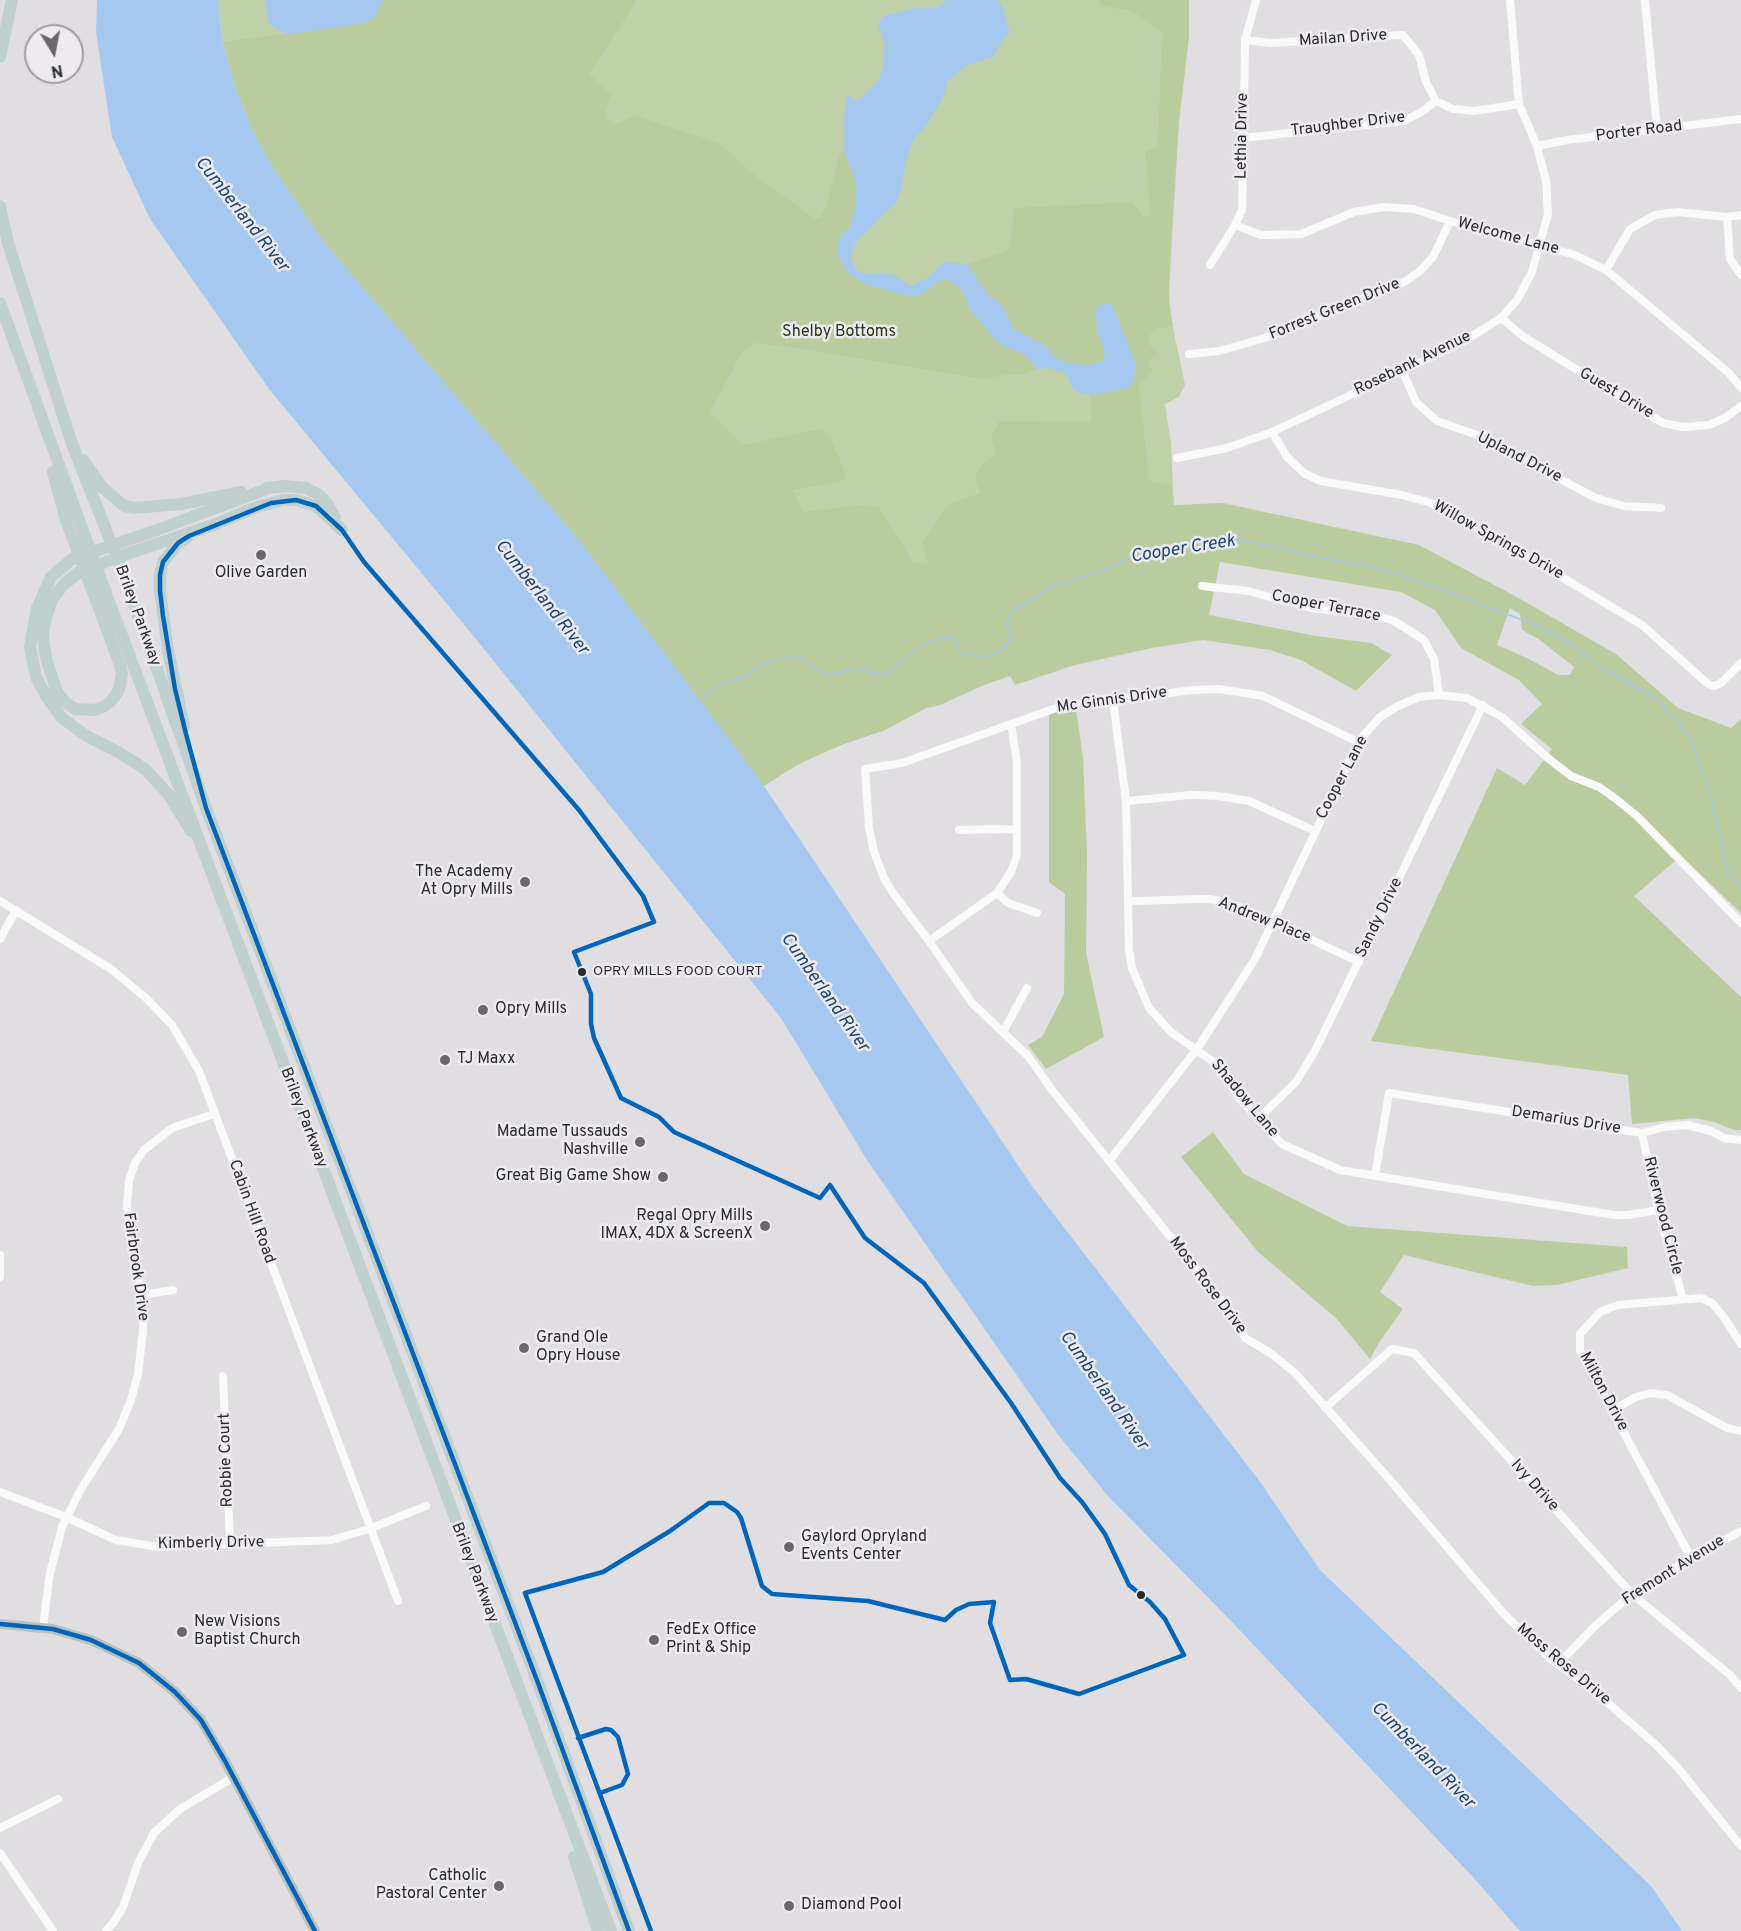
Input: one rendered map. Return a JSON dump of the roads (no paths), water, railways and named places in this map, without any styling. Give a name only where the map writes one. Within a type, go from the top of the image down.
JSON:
[{"type":"highway","points":[[0,57],[12,0]]},
{"type":"highway","name":"Briley Parkway","points":[[0,206],[8,243],[72,444],[122,570],[206,808],[596,1838],[629,1931]]},
{"type":"highway","points":[[0,303],[53,453],[53,473],[82,548],[95,581],[122,674],[119,690],[112,700],[95,710],[75,709],[57,692],[46,658],[43,635],[52,600],[63,585],[79,572],[213,525],[271,503],[296,500],[316,507],[342,530],[326,502],[306,488],[297,487],[273,487],[180,504],[134,508],[124,506],[102,487],[72,444]]},
{"type":"highway","points":[[203,848],[169,795],[152,776],[61,717],[47,697],[36,677],[30,647],[37,608],[51,577],[72,559],[273,487]]},
{"type":"highway","points":[[296,500],[297,487]]},
{"type":"highway","points":[[206,808],[173,679],[161,599],[160,574],[168,555],[178,543],[213,525]]},
{"type":"highway","name":"Briley Parkway","points":[[95,581],[203,848],[526,1711],[611,1931]]},
{"type":"highway","points":[[526,1711],[598,1931]]},
{"type":"highway","points":[[596,1838],[636,1931]]},
{"type":"main road","points":[[0,1624],[43,1627],[81,1636],[133,1660],[157,1676],[175,1692],[201,1720],[234,1777],[315,1931]]},
{"type":"street","name":"Lethia Drive","points":[[1210,265],[1242,210],[1245,40],[1256,0]]},
{"type":"street","name":"Rosebank Avenue","points":[[1177,458],[1227,448],[1272,432],[1461,343],[1501,318],[1517,300],[1532,272],[1548,214],[1546,182],[1537,146],[1519,104],[1510,0]]},
{"type":"street","points":[[1645,0],[1657,130]]},
{"type":"street","name":"Mailan Drive","points":[[1245,40],[1271,43],[1402,35],[1419,54],[1426,82],[1436,101]]},
{"type":"street","points":[[1436,101],[1454,109],[1474,111],[1519,104]]},
{"type":"street","name":"Traughber Drive","points":[[1243,138],[1404,121],[1436,101]]},
{"type":"street","name":"Porter Road","points":[[1537,146],[1567,140],[1741,119]]},
{"type":"street","name":"Welcome Lane","points":[[1235,225],[1261,235],[1301,234],[1354,212],[1384,207],[1414,209],[1575,255],[1606,270],[1729,373],[1741,388]]},
{"type":"street","points":[[1606,270],[1630,229],[1655,215],[1678,212],[1727,217],[1741,215]]},
{"type":"street","points":[[1727,217],[1730,259],[1741,275]]},
{"type":"street","name":"Forrest Green Drive","points":[[1189,354],[1219,351],[1253,342],[1406,281],[1433,257],[1450,221]]},
{"type":"street","name":"Guest Drive","points":[[1501,318],[1524,337],[1663,423],[1683,427],[1709,425],[1725,418],[1741,406]]},
{"type":"street","name":"Upland Drive","points":[[1402,370],[1416,402],[1437,421],[1477,435],[1596,498],[1624,506],[1661,508]]},
{"type":"street","name":"Willow Springs Drive","points":[[1272,432],[1287,457],[1305,474],[1321,481],[1419,499],[1451,511],[1642,625],[1708,684],[1714,686],[1721,683],[1741,663]]},
{"type":"street","name":"Cooper Terrace","points":[[1202,586],[1248,591],[1311,608],[1379,616],[1394,621],[1424,640],[1434,659],[1439,695]]},
{"type":"street","name":"Mc Ginnis Drive","points":[[865,769],[902,763],[1059,707],[1193,690],[1219,689],[1263,696],[1358,742]]},
{"type":"street","name":"Cooper Lane","points":[[1109,1161],[1197,1049],[1255,958],[1358,742],[1380,717],[1419,697],[1439,695],[1467,698],[1502,717],[1571,776],[1599,787],[1638,817],[1741,923]]},
{"type":"street","name":"Shadow Lane","points":[[1113,700],[1126,801],[1129,950],[1132,968],[1149,1008],[1171,1032],[1219,1066],[1239,1098],[1282,1144],[1313,1160],[1340,1170],[1614,1215],[1658,1210]]},
{"type":"street","name":"Sandy Drive","points":[[1259,1118],[1296,1082],[1315,1052],[1482,705]]},
{"type":"street","points":[[929,941],[997,893],[1011,872],[1017,855],[1017,762],[1011,724]]},
{"type":"street","name":"Moss Rose Drive","points":[[865,769],[869,827],[881,869],[893,893],[972,1003],[1028,1056],[1052,1090],[1234,1316],[1245,1338],[1272,1354],[1296,1374],[1504,1614],[1558,1665],[1587,1685],[1655,1744],[1678,1768],[1741,1846]]},
{"type":"street","points":[[1126,801],[1191,795],[1218,796],[1249,801],[1315,831]]},
{"type":"street","points":[[958,830],[1016,829]]},
{"type":"street","points":[[997,893],[1008,903],[1037,913]]},
{"type":"street","name":"Andrew Place","points":[[1128,901],[1208,898],[1227,902],[1359,962]]},
{"type":"street","name":"Cabin Hill Road","points":[[0,901],[111,969],[146,998],[172,1025],[199,1071],[369,1529],[398,1601]]},
{"type":"street","points":[[0,939],[16,910]]},
{"type":"street","points":[[1003,1032],[1027,988]]},
{"type":"street","name":"Demarius Drive","points":[[1375,1176],[1389,1093],[1642,1134],[1665,1127],[1687,1125],[1711,1131],[1724,1138],[1741,1140]]},
{"type":"street","name":"Fairbrook Drive","points":[[43,1627],[50,1573],[66,1517],[119,1429],[138,1374],[142,1346],[142,1295],[127,1206],[129,1180],[135,1163],[144,1149],[172,1128],[214,1114]]},
{"type":"street","name":"Riverwood Circle","points":[[1642,1134],[1658,1210],[1683,1299]]},
{"type":"street","points":[[0,1255],[0,1277]]},
{"type":"street","points":[[142,1295],[173,1290]]},
{"type":"street","name":"Milton Drive","points":[[1691,1558],[1580,1351],[1580,1334],[1600,1312],[1618,1305],[1701,1298],[1712,1303],[1741,1344]]},
{"type":"street","name":"Ivy Drive","points":[[1325,1408],[1392,1349],[1414,1353],[1632,1594],[1730,1675],[1741,1688]]},
{"type":"street","name":"Robbie Court","points":[[223,1376],[230,1544]]},
{"type":"street","points":[[1613,1410],[1636,1397],[1650,1393],[1667,1395],[1727,1428],[1741,1431]]},
{"type":"street","name":"Kimberly Drive","points":[[0,1492],[66,1517],[116,1540],[158,1547],[332,1540],[369,1529],[426,1506]]},
{"type":"street","name":"Fremont Avenue","points":[[1558,1665],[1596,1625],[1632,1594],[1741,1531]]},
{"type":"street","points":[[106,1931],[114,1923],[123,1906],[138,1863],[154,1833],[180,1809],[234,1777]]},
{"type":"street","points":[[0,1828],[58,1799]]},
{"type":"street","points":[[0,1853],[53,1931]]},
{"type":"water","name":"Cumberland River","points":[[97,0],[217,0],[223,42],[234,84],[250,125],[270,163],[323,241],[578,539],[738,751],[764,786],[1032,1186],[1261,1483],[1320,1570],[1651,1886],[1682,1931],[1520,1931],[1472,1876],[1232,1622],[1108,1496],[1059,1436],[867,1160],[781,1018],[467,628],[269,389],[150,219],[112,137],[96,32]]},
{"type":"water","points":[[265,0],[383,0],[373,19],[363,23],[292,34],[284,33],[270,24]]},
{"type":"water","points":[[946,0],[997,0],[1001,4],[1010,33],[1004,37],[993,57],[967,65],[947,82],[944,95],[928,123],[914,139],[906,159],[900,194],[895,204],[857,240],[850,258],[856,270],[865,274],[892,274],[911,286],[926,279],[944,262],[967,264],[989,296],[996,299],[1006,312],[1013,329],[1046,346],[1055,357],[1070,364],[1089,365],[1103,361],[1105,351],[1097,331],[1095,309],[1103,303],[1112,305],[1136,364],[1134,378],[1129,388],[1090,395],[1074,391],[1068,377],[1063,372],[1050,368],[1037,369],[1025,355],[998,343],[971,311],[963,292],[954,283],[945,279],[919,296],[907,296],[865,284],[847,272],[837,254],[839,238],[850,227],[856,205],[855,180],[844,150],[844,117],[848,94],[857,102],[879,80],[885,45],[878,24],[883,16],[915,8],[938,8]]},
{"type":"waterway","name":"Cooper Creek","points":[[700,699],[723,683],[741,678],[776,658],[803,659],[827,676],[853,669],[886,675],[919,646],[937,639],[955,638],[959,652],[989,656],[1005,648],[1011,638],[1006,624],[1012,611],[1056,584],[1072,581],[1113,566],[1132,556],[1179,551],[1232,539],[1277,547],[1311,556],[1369,566],[1414,579],[1533,624],[1567,642],[1605,670],[1657,699],[1690,737],[1712,800],[1727,870],[1741,889]]},
{"type":"place","name":"Olive Garden","points":[[261,555]]},
{"type":"place","name":"The Academy At Opry Mills","points":[[525,882]]},
{"type":"place","name":"OPRY MILLS FOOD COURT","points":[[582,972]]},
{"type":"place","name":"Opry Mills","points":[[483,1010]]},
{"type":"place","name":"TJ Maxx","points":[[445,1060]]},
{"type":"place","name":"Madame Tussauds Nashville","points":[[640,1142]]},
{"type":"place","name":"Great Big Game Show","points":[[663,1177]]},
{"type":"place","name":"Regal Opry Mills IMAX, 4DX & ScreenX","points":[[765,1226]]},
{"type":"place","name":"Grand Ole Opry House","points":[[524,1348]]},
{"type":"place","name":"Gaylord Opryland Events Center","points":[[789,1547]]},
{"type":"place","name":"New Visions Baptist Church","points":[[182,1632]]},
{"type":"place","name":"FedEx Office Print & Ship","points":[[654,1640]]},
{"type":"place","name":"Catholic Pastoral Center","points":[[499,1886]]},
{"type":"place","name":"Diamond Pool","points":[[789,1906]]},
{"type":"park label","name":"Shelby Bottoms","points":[[839,333]]}]
